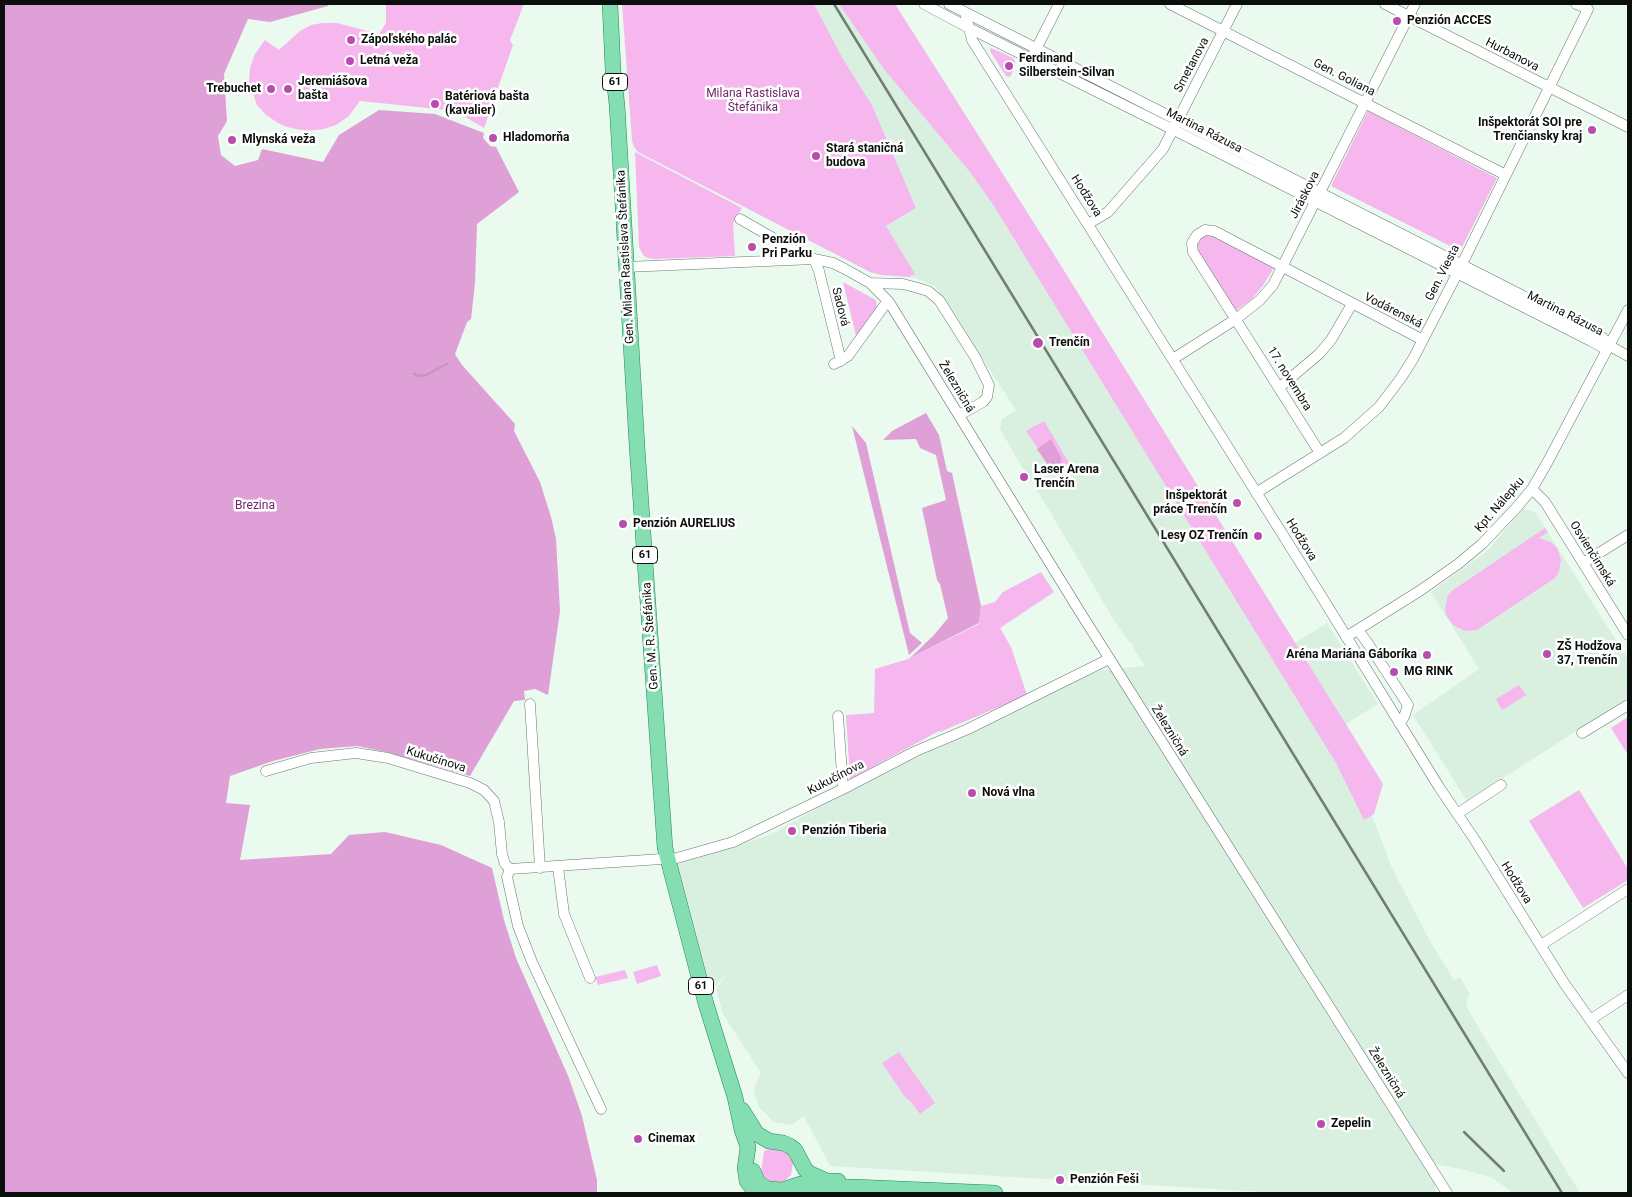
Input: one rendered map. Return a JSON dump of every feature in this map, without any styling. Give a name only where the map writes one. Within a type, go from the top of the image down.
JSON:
[{"type":"main road","name":"Gen. Milana Rastislava Štefánika","points":[[610,4],[631,353]]},
{"type":"main road","name":"Gen. M. R. Štefánika","points":[[631,353],[664,839],[667,858]]},
{"type":"main road","name":"61","points":[[667,858],[706,1004],[734,1098],[757,1150],[745,1172],[755,1190]]},
{"type":"main road","points":[[742,1114],[770,1132],[792,1136],[808,1163],[835,1185]]},
{"type":"main road","points":[[835,1185],[817,1178],[805,1169],[799,1157],[790,1146],[783,1143],[757,1150],[753,1170],[754,1177],[758,1183],[755,1190],[792,1190],[809,1184],[925,1192],[994,1193]]},
{"type":"main road","points":[[792,1190],[798,1177],[801,1162],[798,1144]]},
{"type":"street","name":"Martina Rázusa","points":[[924,4],[1032,59],[1175,124]]},
{"type":"street","name":"Martina Rázusa","points":[[949,4],[1036,48],[1175,124],[1318,197],[1457,274],[1602,347],[1610,346]]},
{"type":"street","points":[[1032,59],[1059,4]]},
{"type":"street","name":"Gen. Goliana","points":[[1170,4],[1506,175]]},
{"type":"street","name":"Smetanova","points":[[1088,224],[1108,212],[1163,149],[1237,4]]},
{"type":"street","name":"Hurbanova","points":[[1385,4],[1628,127]]},
{"type":"street","name":"Jiráskova","points":[[1173,359],[1236,319],[1260,300],[1272,285],[1415,4]]},
{"type":"street","name":"Gen. Viesta","points":[[1256,493],[1344,438],[1379,407],[1401,378],[1457,274],[1588,10],[1576,4]]},
{"type":"street","name":"Hodžova","points":[[965,12],[972,40],[1399,723],[1590,1020],[1628,1073]]},
{"type":"street","name":"Martina Rázusa","points":[[1318,197],[1462,264],[1596,333],[1610,346]]},
{"type":"street","points":[[740,219],[812,259]]},
{"type":"street","name":"Vodárenská","points":[[1236,319],[1193,252],[1194,238],[1205,230],[1214,231],[1423,340]]},
{"type":"street","points":[[626,267],[812,259],[833,263],[870,283],[903,284],[928,291],[939,300],[975,357],[989,384],[987,397],[983,402],[959,415]]},
{"type":"street","name":"Sadová","points":[[812,259],[819,271],[837,362],[848,356],[884,306],[889,302]]},
{"type":"street","name":"Železničná","points":[[870,283],[889,302],[1109,659],[1446,1193]]},
{"type":"street","name":"Vodárenská","points":[[1280,387],[1319,354],[1331,340],[1352,304]]},
{"type":"street","name":"Kpt. Nálepku","points":[[1346,637],[1422,590],[1482,544],[1517,507],[1532,489],[1628,310]]},
{"type":"street","name":"17. novembra","points":[[1236,319],[1320,453]]},
{"type":"street","points":[[1610,346],[1628,356]]},
{"type":"street","name":"Osvienčimská","points":[[1532,489],[1545,502],[1628,635]]},
{"type":"street","points":[[1583,564],[1628,535]]},
{"type":"street","points":[[1358,630],[1370,645],[1408,705],[1404,717],[1399,723]]},
{"type":"street","name":"Kukučínova","points":[[266,771],[311,758],[356,753],[388,758],[470,783],[484,790],[494,800],[499,822],[502,854],[505,864],[510,869],[676,858],[733,842],[843,789],[916,751],[968,729],[1109,659]]},
{"type":"street","points":[[530,704],[540,868]]},
{"type":"street","points":[[1582,733],[1628,705]]},
{"type":"street","points":[[838,716],[843,789]]},
{"type":"street","points":[[1457,814],[1501,785]]},
{"type":"street","points":[[558,867],[564,914],[590,978]]},
{"type":"street","points":[[510,869],[508,877],[518,926],[532,962],[601,1109]]},
{"type":"street","points":[[1541,945],[1628,889]]},
{"type":"street","points":[[1590,1020],[1628,994]]},
{"type":"shaded area","points":[[814,4],[895,4],[1058,261],[1295,643],[1327,623],[1378,704],[1346,724],[1383,784],[1371,813],[1392,868],[1430,941],[1454,980],[1460,977],[1470,994],[1466,1005],[1477,1025],[1580,1193],[1513,1193],[1493,1178],[1434,1164],[1436,1193],[1280,1193],[830,1166],[804,1116],[791,1125],[774,1122],[759,1107],[754,1093],[755,1085],[761,1073],[723,1014],[716,988],[731,970],[711,991],[678,864],[772,834],[902,760],[1096,671],[1145,666],[1115,622],[1000,429],[1002,419],[1016,410],[935,286],[914,278],[890,274],[886,226],[916,208],[872,105],[843,59]]},
{"type":"shaded area","name":"ZŠ Hodžova 37, Trenčín","points":[[1523,509],[1535,512],[1628,659],[1628,698],[1467,801],[1413,715],[1479,669],[1431,592],[1488,550]]},
{"type":"green space","name":"Brezina","points":[[4,4],[329,4],[328,6],[270,22],[248,19],[224,74],[227,121],[218,136],[221,155],[235,166],[258,160],[262,149],[323,162],[339,135],[379,110],[435,114],[484,133],[483,138],[490,146],[496,147],[519,192],[477,224],[475,283],[471,319],[467,322],[455,354],[462,365],[515,424],[514,431],[540,482],[551,517],[556,539],[560,611],[548,695],[535,689],[524,691],[525,700],[514,701],[470,776],[386,752],[357,746],[320,749],[273,761],[230,776],[226,803],[250,805],[240,860],[331,854],[349,835],[385,832],[441,845],[492,868],[504,920],[516,958],[569,1078],[582,1116],[597,1180],[597,1193],[4,1193]]},
{"type":"green space","points":[[524,4],[510,40],[513,45],[484,128],[462,115],[447,110],[360,101],[349,116],[336,125],[324,129],[306,131],[278,123],[266,115],[257,105],[249,83],[250,68],[255,54],[265,40],[279,50],[300,31],[311,25],[322,23],[337,23],[379,34],[386,23],[386,5]]},
{"type":"green space","name":"Milana Rastislava Štefánika","points":[[622,4],[814,4],[843,59],[872,105],[916,208],[886,226],[915,274],[909,277],[881,275],[870,272],[638,152],[632,140]]},
{"type":"green space","points":[[839,4],[895,4],[1058,261],[1383,784],[1374,814],[1364,820],[1336,763],[994,206],[970,172],[884,69]]},
{"type":"green space","points":[[991,48],[1013,58],[1015,61],[1010,77],[1006,76],[990,51]]},
{"type":"green space","points":[[1368,111],[1497,178],[1460,251],[1331,186]]},
{"type":"green space","points":[[635,152],[742,208],[733,223],[735,256],[655,259],[643,255],[639,247]]},
{"type":"green space","points":[[1209,233],[1275,266],[1253,298],[1234,312],[1198,255],[1196,241]]},
{"type":"green space","points":[[843,282],[876,300],[877,307],[859,335],[856,336]]},
{"type":"green space","points":[[926,413],[939,435],[947,471],[952,473],[981,606],[979,623],[910,658],[934,635],[948,618],[940,584],[937,580],[922,508],[946,500],[936,455],[920,448],[916,439],[883,440],[892,431]]},
{"type":"green space","points":[[1044,421],[1069,463],[1055,473],[1026,431]]},
{"type":"green space","points":[[852,426],[866,443],[910,633],[922,643],[909,655]]},
{"type":"green space","points":[[1051,439],[1061,457],[1062,469],[1059,474],[1052,471],[1037,449]]},
{"type":"green space","points":[[1545,528],[1548,532],[1539,538],[1551,542],[1557,548],[1561,560],[1559,572],[1555,578],[1477,630],[1465,631],[1453,625],[1446,615],[1445,608],[1448,595]]},
{"type":"green space","points":[[1041,572],[1054,592],[1000,628],[1011,647],[1027,695],[939,731],[850,779],[846,715],[874,713],[875,669],[908,659],[979,624],[981,606],[995,602],[1003,592]]},
{"type":"green space","points":[[1519,685],[1526,695],[1502,710],[1496,699]]},
{"type":"green space","points":[[1628,717],[1628,755],[1611,728]]},
{"type":"green space","points":[[1579,790],[1628,869],[1628,880],[1583,908],[1529,821]]},
{"type":"green space","points":[[657,965],[661,976],[637,984],[633,972]]},
{"type":"green space","points":[[625,970],[628,978],[598,985],[595,977]]},
{"type":"green space","points":[[899,1052],[935,1103],[920,1114],[905,1097],[882,1063]]},
{"type":"green space","points":[[770,1149],[787,1153],[793,1163],[791,1175],[783,1182],[772,1183],[767,1181],[761,1173],[764,1151]]},
{"type":"waterway","points":[[414,374],[426,375],[447,364]]},
{"type":"railway","points":[[834,4],[1562,1193]]},
{"type":"railway","points":[[1464,1132],[1504,1171]]},
{"type":"place","name":"Penzión ACCES","points":[[1397,21]]},
{"type":"place","name":"Zápoľského palác","points":[[351,40]]},
{"type":"place","name":"Letná veža","points":[[350,61]]},
{"type":"place","name":"Ferdinand Silberstein-Silvan","points":[[1009,66]]},
{"type":"place","name":"Trebuchet","points":[[271,89]]},
{"type":"place","name":"Jeremiášova bašta","points":[[288,89]]},
{"type":"place","name":"Batériová bašta (kavalier)","points":[[435,104]]},
{"type":"place","name":"Inšpektorát SOI pre Trenčiansky kraj","points":[[1592,130]]},
{"type":"place","name":"Hladomorňa","points":[[493,138]]},
{"type":"place","name":"Mlynská veža","points":[[232,140]]},
{"type":"place","name":"Stará staničná budova","points":[[816,156]]},
{"type":"place","name":"Penzión Pri Parku","points":[[752,247]]},
{"type":"place","name":"Trenčín","points":[[1038,343]]},
{"type":"place","name":"Laser Arena Trenčín","points":[[1024,477]]},
{"type":"place","name":"Inšpektorát práce Trenčín","points":[[1237,503]]},
{"type":"place","name":"Penzión AURELIUS","points":[[623,524]]},
{"type":"place","name":"Lesy OZ Trenčín","points":[[1258,536]]},
{"type":"place","name":"ZŠ Hodžova 37, Trenčín","points":[[1547,654]]},
{"type":"place","name":"Aréna Mariána Gáboríka","points":[[1427,655]]},
{"type":"place","name":"MG RINK","points":[[1394,672]]},
{"type":"place","name":"Nová vlna","points":[[972,793]]},
{"type":"place","name":"Penzión Tiberia","points":[[792,831]]},
{"type":"place","name":"Zepelin","points":[[1321,1124]]},
{"type":"place","name":"Cinemax","points":[[638,1139]]},
{"type":"place","name":"Penzión Feši","points":[[1060,1180]]}]
